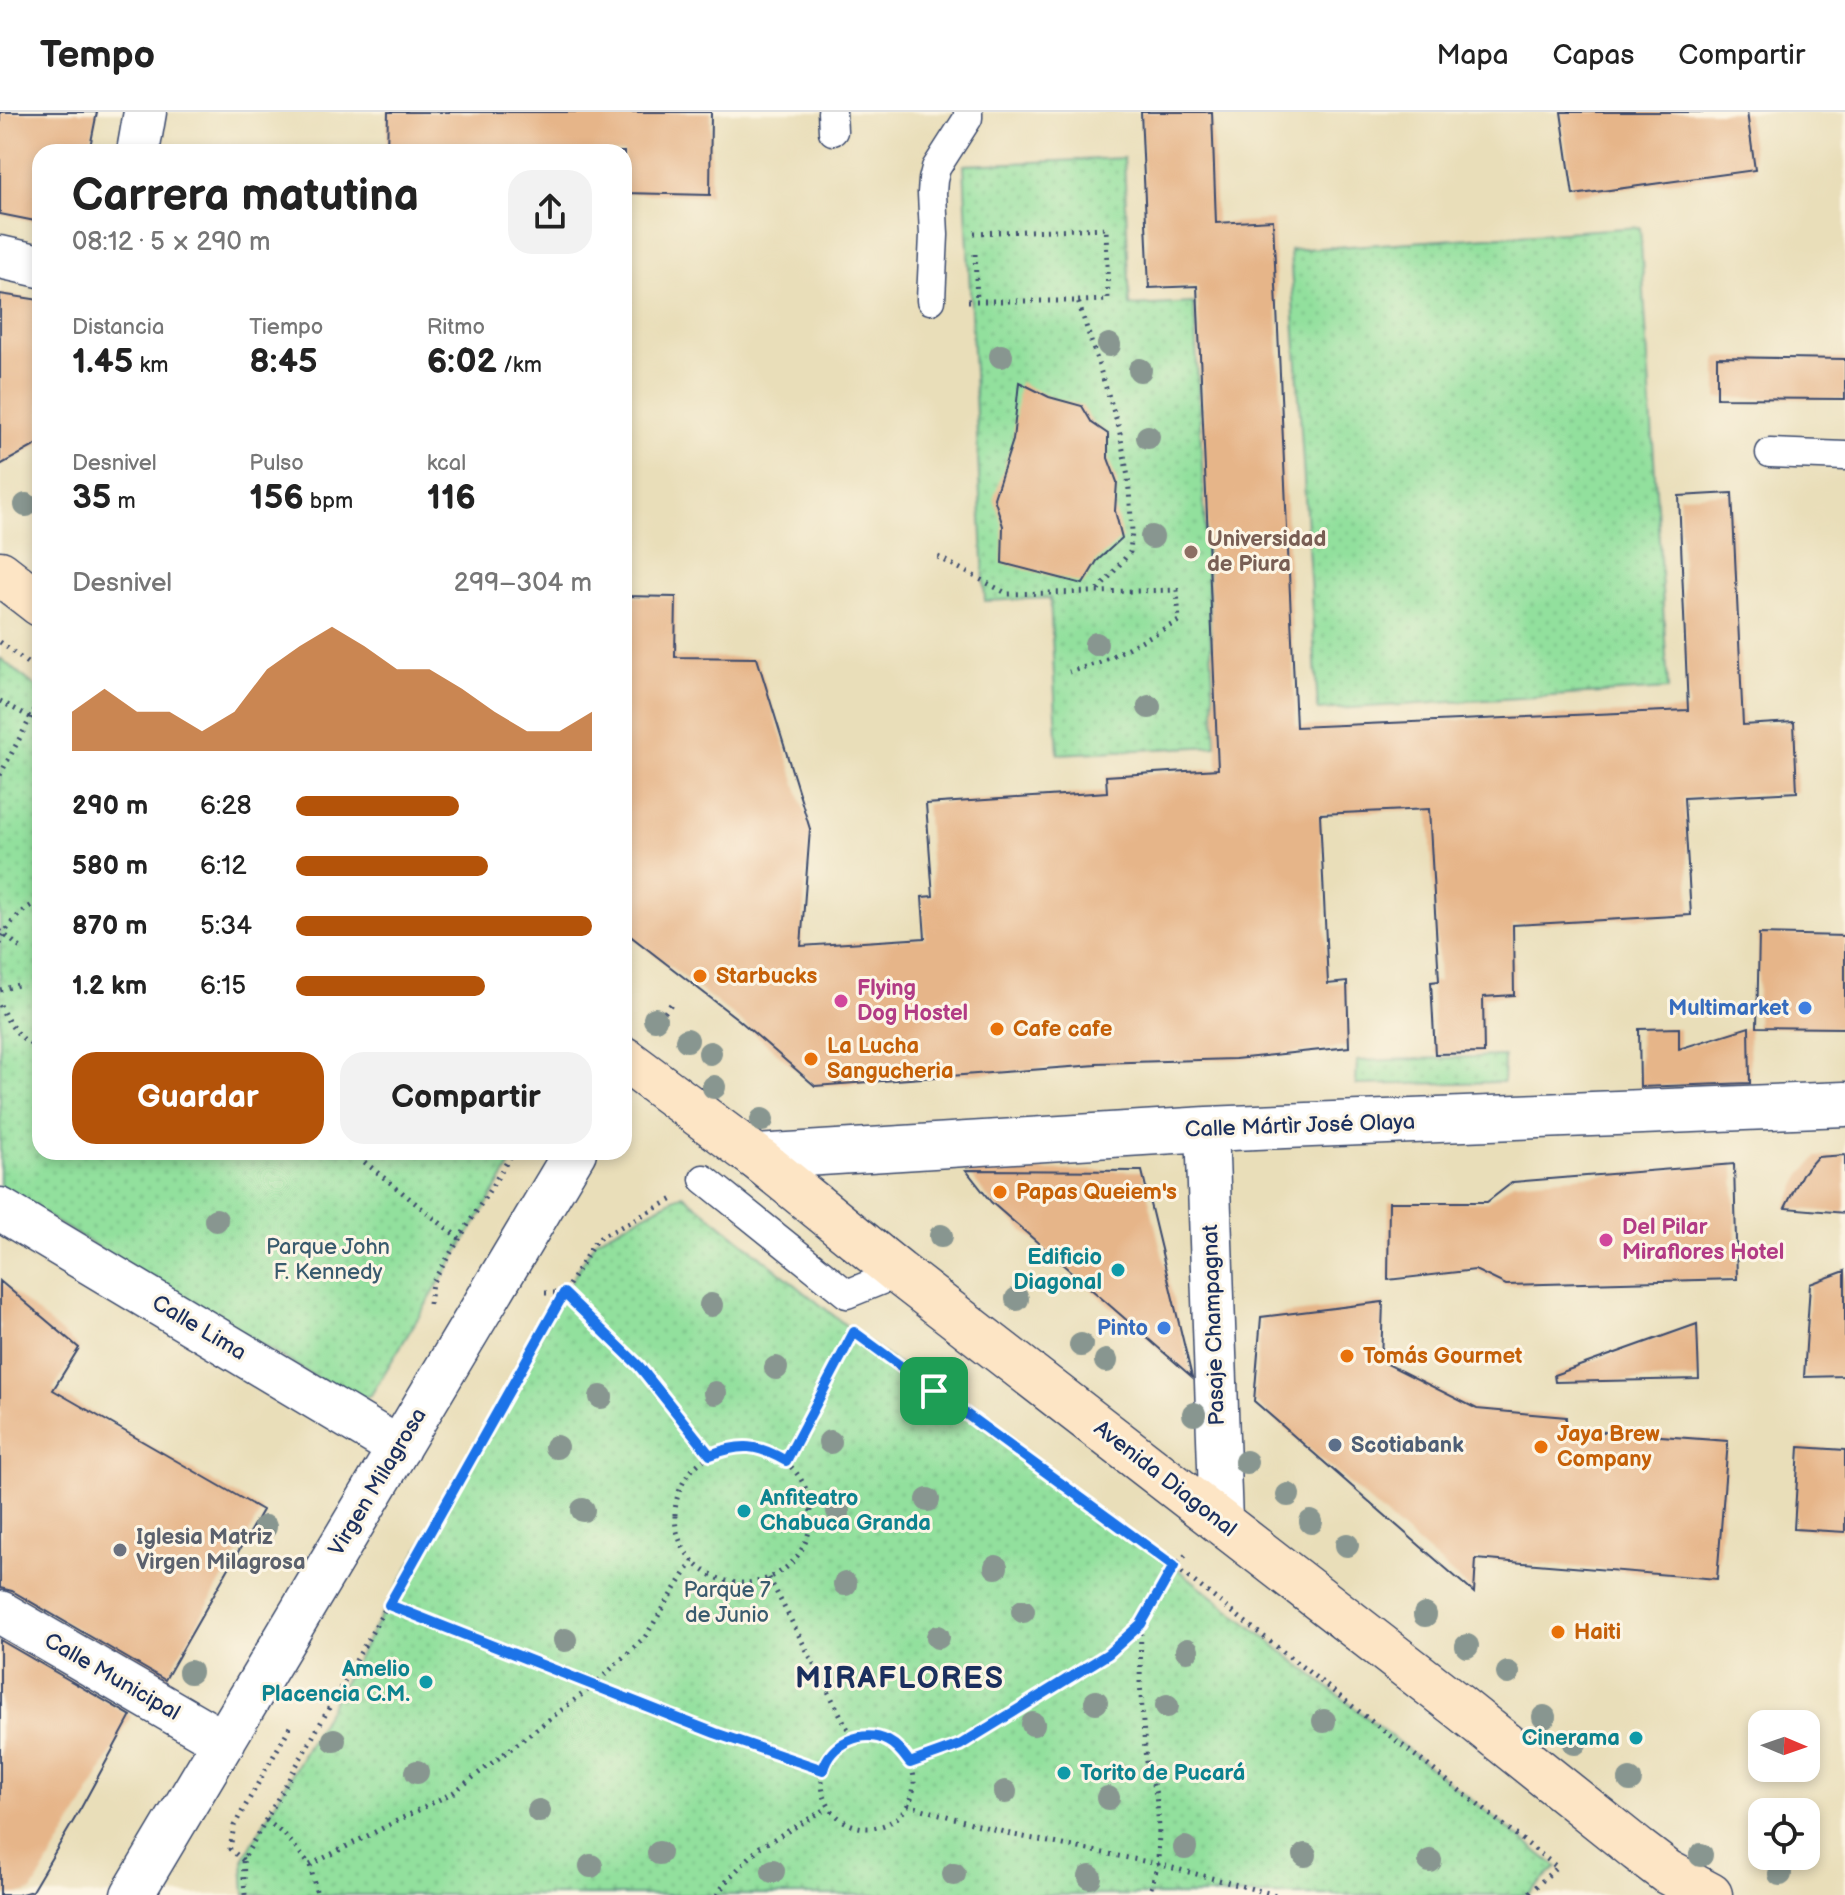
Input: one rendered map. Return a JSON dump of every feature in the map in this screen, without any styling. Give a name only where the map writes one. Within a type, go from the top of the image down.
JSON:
[{"type":"main road","points":[[0,573],[32,598]]},
{"type":"main road","name":"Avenida Diagonal","points":[[632,1069],[756,1157],[899,1273],[1458,1706],[1638,1850],[1667,1872],[1710,1895]]},
{"type":"street","points":[[139,144],[145,112]]},
{"type":"street","points":[[0,257],[32,264]]},
{"type":"street","name":"Calle Mártìr José Olaya","points":[[756,1157],[1207,1129],[1845,1104]]},
{"type":"street","name":"Pasaje Champagnat","points":[[1207,1129],[1221,1522]]},
{"type":"street","name":"Virgen Milagrosa","points":[[132,1895],[570,1160]]},
{"type":"street","name":"Calle Lima","points":[[0,1209],[399,1448]]},
{"type":"street","name":"Calle Municipal","points":[[0,1612],[224,1742]]},
{"type":"lane","points":[[931,300],[932,193],[936,168],[968,115]]},
{"type":"lane","points":[[1770,453],[1845,456]]},
{"type":"lane","points":[[693,1187],[847,1294],[899,1273]]},
{"type":"path","points":[[931,300],[1108,300],[1106,228],[934,235]]},
{"type":"path","points":[[975,233],[977,301]]},
{"type":"path","points":[[1078,301],[1119,428],[1128,477],[1132,531],[1130,552],[1096,593]]},
{"type":"path","points":[[938,557],[1008,594],[1177,590],[1179,621],[1101,662],[1069,672]]},
{"type":"path","points":[[0,642],[32,667]]},
{"type":"path","points":[[0,701],[30,717]]},
{"type":"path","points":[[0,775],[32,714]]},
{"type":"path","points":[[0,944],[2,932],[32,905]]},
{"type":"path","points":[[2,932],[22,949]]},
{"type":"path","points":[[0,990],[18,985]]},
{"type":"path","points":[[0,1005],[15,1031],[32,1044]]},
{"type":"path","points":[[362,1160],[459,1239],[499,1280],[564,1293],[639,1366],[710,1455]]},
{"type":"path","points":[[245,1895],[243,1860],[596,1240],[693,1187]]},
{"type":"path","points":[[847,1327],[1174,1566],[1557,1867],[1527,1895]]},
{"type":"path","points":[[786,1461],[854,1332]]},
{"type":"path","points":[[749,1446],[768,1451],[786,1461],[805,1486],[810,1501],[809,1532],[795,1560],[782,1571],[754,1582],[739,1584],[722,1580],[693,1561],[682,1546],[675,1512],[678,1495],[696,1465],[710,1455],[729,1448],[749,1446]]},
{"type":"path","points":[[310,1865],[454,1792],[593,1686],[645,1637],[693,1561]]},
{"type":"path","points":[[910,1763],[960,1745],[1108,1654],[1141,1624],[1174,1566]]},
{"type":"path","points":[[769,1578],[853,1739]]},
{"type":"path","points":[[389,1605],[715,1733],[823,1770]]},
{"type":"path","points":[[1141,1624],[1140,1683],[1146,1762],[1156,1794],[1159,1827],[1158,1864],[1149,1895]]},
{"type":"path","points":[[875,1736],[890,1741],[910,1763],[914,1779],[912,1795],[895,1820],[882,1827],[852,1827],[828,1808],[822,1794],[821,1778],[825,1763],[833,1750],[853,1739],[875,1736]]},
{"type":"path","points":[[908,1805],[1014,1835],[1158,1864],[1276,1895]]},
{"type":"path","points":[[717,1895],[728,1879],[760,1847],[828,1808]]},
{"type":"path","points":[[266,1820],[286,1836],[310,1865],[317,1895]]},
{"type":"green space","points":[[1124,158],[1130,306],[1194,303],[1216,746],[1058,754],[1050,598],[985,601],[964,165]]},
{"type":"green space","points":[[1640,227],[1668,689],[1318,710],[1290,250]]},
{"type":"green space","name":"Parque John F. Kennedy","points":[[0,658],[32,684],[32,1160],[514,1160],[371,1395],[354,1400],[0,1187]]},
{"type":"green space","points":[[1504,1056],[1503,1082],[1356,1085],[1357,1061]]},
{"type":"green space","name":"Parque 7 de Junio","points":[[683,1194],[854,1332],[1174,1566],[1557,1867],[1527,1895],[245,1895],[243,1860],[596,1240]]},
{"type":"building","points":[[0,112],[97,112],[91,144],[32,144],[32,220],[0,214]]},
{"type":"building","points":[[388,112],[711,112],[710,195],[632,193],[632,144],[387,144]]},
{"type":"building","points":[[1141,112],[1212,112],[1216,223],[1273,220],[1296,727],[1688,710],[1679,496],[1732,493],[1743,725],[1794,722],[1797,792],[1684,798],[1691,915],[1513,925],[1514,995],[1483,997],[1484,1053],[1435,1054],[1431,982],[1439,981],[1429,809],[1320,814],[1328,984],[1347,982],[1349,1047],[1235,1059],[1096,1063],[815,1086],[739,1020],[632,937],[632,596],[676,597],[675,657],[757,658],[810,829],[801,946],[925,938],[922,897],[933,896],[926,804],[1107,792],[1106,776],[1218,769],[1197,286],[1149,288]]},
{"type":"building","points":[[1561,112],[1747,112],[1755,170],[1573,195]]},
{"type":"building","points":[[0,294],[32,299],[32,447],[0,465]]},
{"type":"building","points":[[1717,357],[1845,359],[1845,399],[1717,398]]},
{"type":"building","points":[[1019,382],[1049,397],[1082,406],[1092,423],[1108,434],[1108,458],[1117,482],[1115,511],[1122,538],[1097,561],[1083,584],[1002,563],[1003,526],[994,498],[1013,440]]},
{"type":"building","points":[[1759,934],[1845,936],[1845,1028],[1757,1027]]},
{"type":"building","points":[[1749,1027],[1750,1083],[1640,1087],[1639,1029],[1679,1028],[1679,1049]]},
{"type":"building","points":[[1845,1155],[1845,1213],[1785,1208],[1802,1174],[1817,1157]]},
{"type":"building","points":[[1734,1164],[1737,1279],[1506,1285],[1475,1270],[1388,1280],[1389,1202],[1487,1202],[1513,1182]]},
{"type":"building","name":"Edificio Diagonal","points":[[966,1170],[1142,1171],[1192,1377],[991,1202]]},
{"type":"building","points":[[1845,1271],[1845,1376],[1804,1377],[1810,1284]]},
{"type":"building","name":"Iglesia Matriz Virgen Milagrosa","points":[[0,1281],[79,1348],[53,1390],[262,1510],[165,1680],[12,1591],[0,1588]]},
{"type":"building","points":[[1383,1302],[1381,1361],[1477,1409],[1566,1417],[1566,1429],[1728,1441],[1717,1579],[1476,1559],[1474,1593],[1254,1401],[1261,1317]]},
{"type":"building","points":[[1697,1324],[1699,1379],[1555,1382],[1554,1375]]},
{"type":"building","points":[[1799,1447],[1845,1450],[1845,1532],[1794,1529]]},
{"type":"building","points":[[0,1640],[131,1716],[32,1891],[18,1895],[0,1895]]},
{"type":"place","name":"Universidad de Piura","points":[[1191,552]]},
{"type":"place","name":"Starbucks","points":[[700,976]]},
{"type":"place","name":"Flying Dog Hostel","points":[[841,1001]]},
{"type":"place","name":"Multimarket","points":[[1805,1008]]},
{"type":"place","name":"Cafe cafe","points":[[997,1029]]},
{"type":"place","name":"La Lucha Sangucheria","points":[[811,1059]]},
{"type":"place","name":"Papas Queiem's","points":[[1000,1192]]},
{"type":"place","name":"Del Pilar Miraflores Hotel","points":[[1606,1240]]},
{"type":"place","name":"Edificio Diagonal","points":[[1118,1270]]},
{"type":"place","name":"Pinto","points":[[1164,1328]]},
{"type":"place","name":"Tomás Gourmet","points":[[1347,1356]]},
{"type":"place","name":"Scotiabank","points":[[1335,1445]]},
{"type":"place","name":"Jaya Brew Company","points":[[1541,1447]]},
{"type":"place","name":"Anfiteatro Chabuca Granda","points":[[744,1511]]},
{"type":"place","name":"Iglesia Matriz Virgen Milagrosa","points":[[120,1550]]},
{"type":"place","name":"Haiti","points":[[1558,1632]]},
{"type":"place","name":"Amelio Placencia C.M.","points":[[426,1682]]},
{"type":"place","name":"Cinerama","points":[[1636,1738]]},
{"type":"place","name":"Torito de Pucará","points":[[1064,1773]]},
{"type":"district","name":"MIRAFLORES","points":[[900,1679]]},
{"type":"route","points":[[564,1293],[639,1366],[710,1455],[729,1448],[749,1446],[768,1451],[786,1461],[854,1332],[934,1391],[1174,1566],[1141,1624],[1108,1654],[960,1745],[910,1763],[890,1741],[875,1736],[860,1736],[833,1750],[823,1770],[715,1733],[389,1605],[564,1293]]}]
